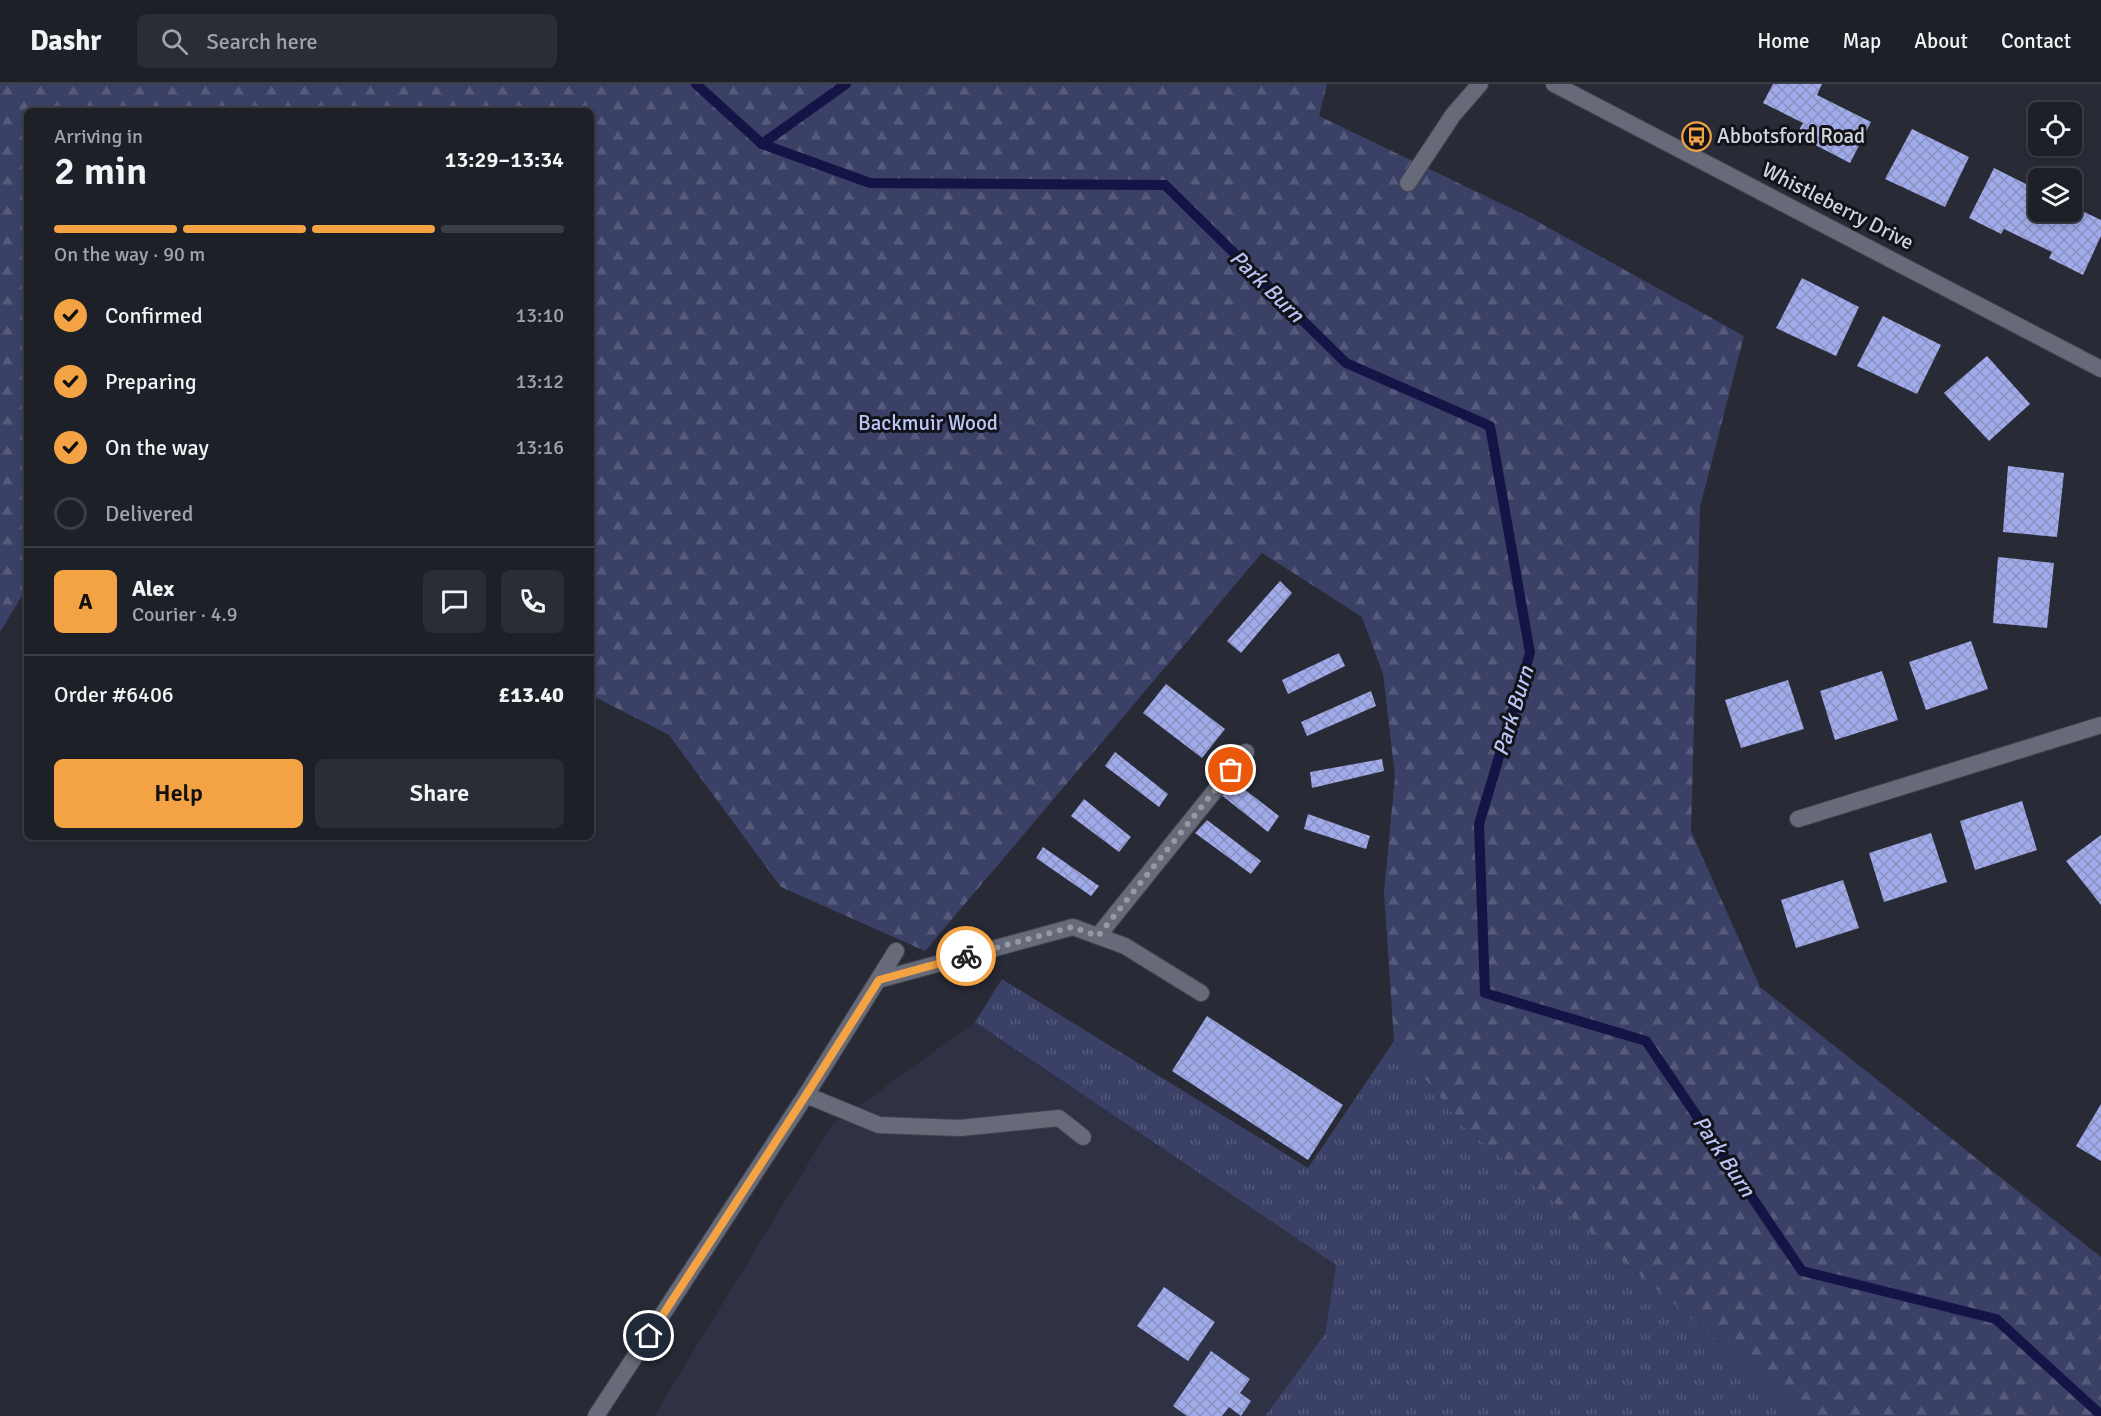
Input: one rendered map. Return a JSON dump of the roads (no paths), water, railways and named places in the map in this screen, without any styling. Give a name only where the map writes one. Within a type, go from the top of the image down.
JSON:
[{"type":"street","points":[[1408,183],[1453,115],[1480,84]]},
{"type":"street","name":"Whistleberry Drive","points":[[1554,84],[2101,369]]},
{"type":"street","points":[[1798,819],[2101,725]]},
{"type":"street","points":[[1098,936],[1246,752]]},
{"type":"street","points":[[879,980],[1072,927],[1125,946],[1201,993]]},
{"type":"street","points":[[596,1416],[806,1095],[896,951]]},
{"type":"street","points":[[806,1095],[879,1125],[960,1128],[1059,1118],[1083,1137]]},
{"type":"waterway","name":"Park Burn","points":[[696,84],[762,144],[870,183],[1165,185],[1346,363],[1490,426],[1530,653],[1479,824],[1485,993],[1646,1041],[1802,1271],[1996,1319],[2101,1415]]},
{"type":"waterway","points":[[762,144],[846,84]]},
{"type":"place","name":"Abbotsford Road","points":[[1696,136]]},
{"type":"park label","name":"Backmuir Wood","points":[[928,423]]}]
